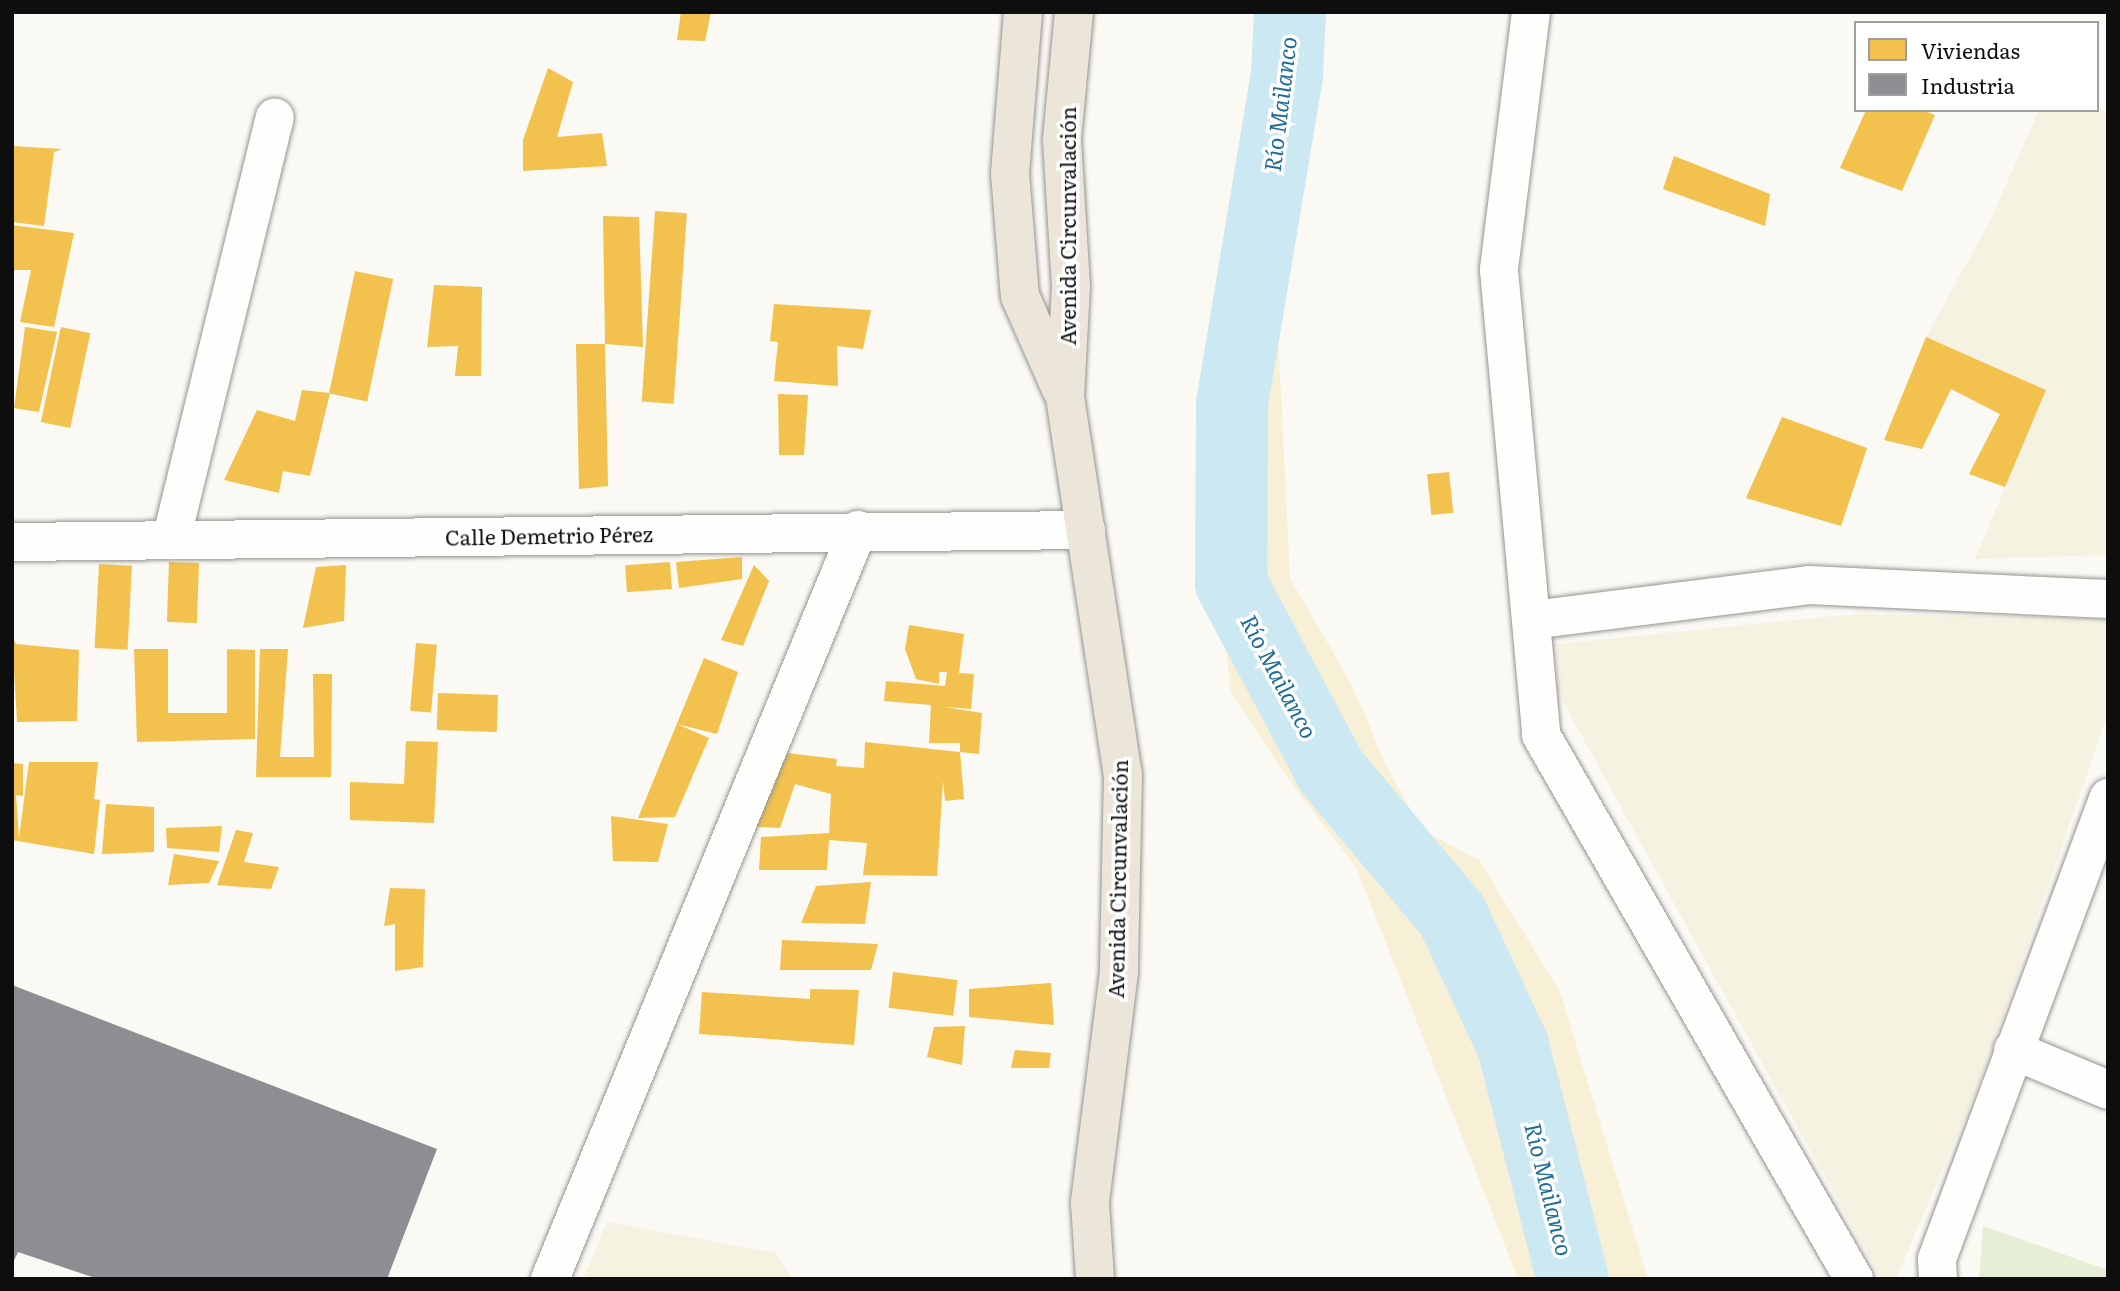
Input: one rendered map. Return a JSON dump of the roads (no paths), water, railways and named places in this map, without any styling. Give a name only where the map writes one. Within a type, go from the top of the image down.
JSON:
[{"type":"main road","name":"Avenida Circunvalación","points":[[1023,12],[1010,173],[1020,296],[1065,397]]},
{"type":"main road","name":"Avenida Circunvalación","points":[[1073,12],[1062,139],[1071,286],[1065,397],[1123,774],[1119,972],[1090,1203],[1095,1279]]},
{"type":"street","points":[[1531,12],[1499,270],[1542,735],[1854,1279]]},
{"type":"street","points":[[171,540],[275,118]]},
{"type":"street","points":[[550,1279],[858,530]]},
{"type":"street","name":"Calle Demetrio Pérez","points":[[12,542],[858,530],[1086,530]]},
{"type":"street","points":[[1532,620],[1809,585],[2108,599]]},
{"type":"street","points":[[1938,1279],[1937,1259],[2108,798]]},
{"type":"street","points":[[2013,1049],[2108,1090]]},
{"type":"waterway","name":"Río Mailanco","points":[[1290,12],[1287,75],[1232,404],[1231,583],[1331,771],[1452,915],[1513,1046],[1573,1279]]}]
